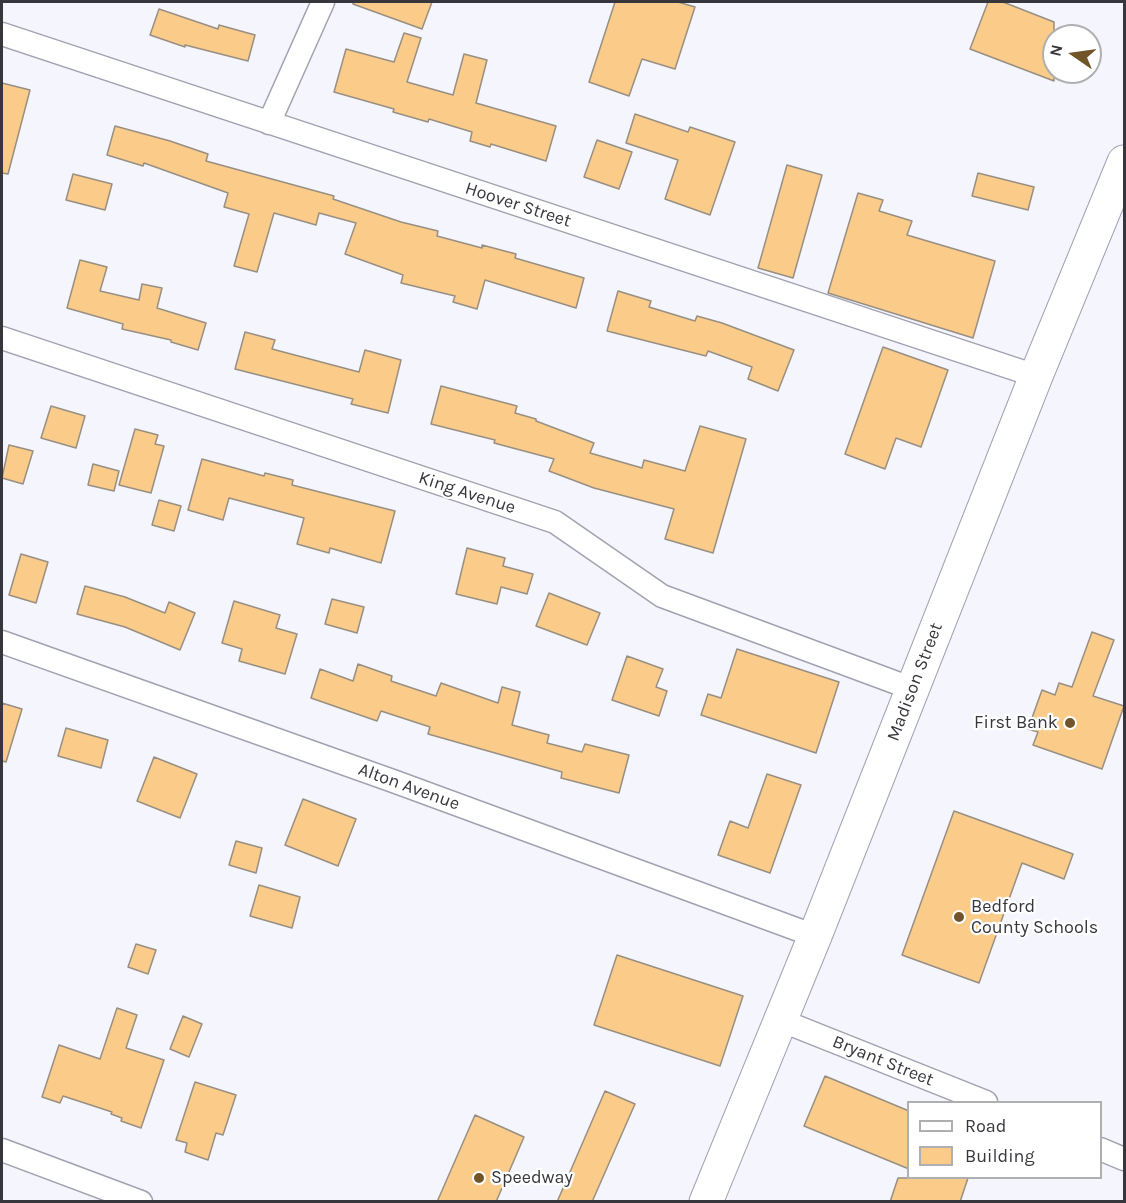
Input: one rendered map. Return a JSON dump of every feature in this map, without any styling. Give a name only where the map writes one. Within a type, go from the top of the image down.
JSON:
[{"type":"main road","name":"Madison Street","points":[[706,1202],[815,936],[1036,376],[1125,162]]},
{"type":"street","points":[[269,123],[323,2]]},
{"type":"street","name":"Hoover Street","points":[[2,34],[1036,376]]},
{"type":"street","name":"King Avenue","points":[[2,338],[555,522],[662,596],[913,689]]},
{"type":"street","name":"Alton Avenue","points":[[2,642],[393,780],[815,936]]},
{"type":"street","name":"Bryant Street","points":[[780,1020],[983,1101]]},
{"type":"street","points":[[1102,1149],[1125,1159]]},
{"type":"street","points":[[2,1150],[141,1202]]},
{"type":"building","points":[[353,2],[432,2],[422,29],[353,4]]},
{"type":"building","points":[[615,2],[678,2],[695,7],[675,69],[642,59],[629,96],[589,82]]},
{"type":"building","points":[[988,2],[1003,2],[1054,22],[1054,24],[1042,24],[1042,76],[970,49]]},
{"type":"building","points":[[159,9],[218,29],[219,25],[255,35],[248,61],[185,45],[185,47],[150,35]]},
{"type":"building","points":[[404,33],[421,38],[407,82],[453,95],[464,54],[487,60],[476,103],[556,126],[546,161],[491,144],[490,147],[470,141],[472,132],[429,119],[428,122],[393,112],[394,109],[334,92],[346,49],[394,62]]},
{"type":"building","points":[[2,83],[30,90],[8,174],[2,173]]},
{"type":"building","points":[[635,114],[688,132],[690,127],[735,142],[710,215],[665,199],[678,160],[626,143]]},
{"type":"building","points":[[115,126],[208,154],[206,161],[334,196],[333,199],[401,222],[438,231],[437,236],[516,254],[515,258],[584,278],[576,308],[485,280],[477,309],[453,302],[455,296],[401,283],[403,275],[345,254],[356,223],[319,213],[316,225],[274,213],[257,272],[234,266],[249,214],[224,207],[228,193],[144,163],[143,166],[107,155]]},
{"type":"building","points":[[597,140],[632,152],[619,189],[584,177]]},
{"type":"building","points":[[787,165],[822,175],[793,278],[758,268]]},
{"type":"building","points":[[978,173],[1034,187],[1028,210],[972,196]]},
{"type":"building","points":[[73,174],[112,184],[105,210],[66,200]]},
{"type":"building","points":[[858,193],[883,200],[879,211],[912,221],[907,235],[995,261],[973,338],[828,293]]},
{"type":"building","points":[[80,260],[107,267],[100,291],[139,300],[142,284],[162,288],[157,308],[206,323],[198,350],[171,342],[171,340],[122,329],[123,324],[67,308]]},
{"type":"building","points":[[618,291],[651,301],[649,307],[695,321],[697,316],[722,323],[794,350],[778,391],[748,379],[752,367],[708,351],[706,356],[607,331]]},
{"type":"building","points":[[245,332],[275,340],[272,349],[359,372],[365,350],[401,360],[388,413],[351,404],[353,399],[235,369]]},
{"type":"building","points":[[883,347],[948,370],[921,447],[896,438],[885,469],[845,454]]},
{"type":"building","points":[[441,386],[517,406],[515,413],[536,419],[536,421],[594,443],[590,453],[642,468],[644,460],[685,471],[700,426],[746,439],[713,553],[665,539],[674,509],[594,488],[549,471],[554,459],[494,443],[495,440],[431,424]]},
{"type":"building","points":[[51,406],[85,416],[76,448],[41,438]]},
{"type":"building","points":[[135,429],[158,435],[155,444],[164,446],[151,493],[119,485]]},
{"type":"building","points":[[9,445],[33,451],[23,484],[2,478]]},
{"type":"building","points":[[202,459],[264,476],[265,473],[293,480],[292,485],[395,511],[381,563],[330,548],[329,553],[297,544],[304,518],[229,498],[223,520],[188,510]]},
{"type":"building","points":[[93,464],[119,471],[114,491],[88,485]]},
{"type":"building","points":[[159,500],[181,506],[174,531],[152,525]]},
{"type":"building","points":[[467,548],[505,558],[503,566],[533,574],[527,594],[501,587],[497,604],[456,594]]},
{"type":"building","points":[[21,554],[48,562],[36,603],[9,595]]},
{"type":"building","points":[[85,586],[125,597],[165,613],[169,602],[195,613],[180,650],[125,627],[77,614]]},
{"type":"building","points":[[549,593],[600,613],[587,645],[536,626]]},
{"type":"building","points":[[332,599],[364,607],[357,633],[325,624]]},
{"type":"building","points":[[234,601],[280,615],[276,628],[297,634],[285,674],[239,661],[242,649],[222,643]]},
{"type":"building","points":[[1092,632],[1114,640],[1093,696],[1124,706],[1102,769],[1033,745],[1038,732],[1028,729],[1042,690],[1055,695],[1059,683],[1072,687]]},
{"type":"building","points":[[737,649],[839,682],[816,753],[701,715],[708,694],[721,698]]},
{"type":"building","points":[[627,656],[663,669],[656,687],[667,691],[659,716],[612,700]]},
{"type":"building","points":[[358,664],[392,676],[391,681],[436,696],[441,683],[498,703],[502,687],[520,692],[512,725],[549,735],[547,743],[582,752],[585,744],[629,755],[619,793],[561,778],[562,772],[428,734],[430,727],[381,711],[377,721],[311,698],[320,669],[353,681]]},
{"type":"building","points":[[2,703],[22,709],[6,762],[2,761]]},
{"type":"building","points":[[66,728],[108,740],[101,768],[58,756]]},
{"type":"building","points":[[154,757],[197,774],[180,818],[137,801]]},
{"type":"building","points":[[767,774],[801,785],[770,873],[718,855],[730,821],[748,828]]},
{"type":"building","points":[[303,799],[356,819],[338,866],[285,845]]},
{"type":"building","name":"Bedford County Schools","points":[[954,811],[1073,854],[1064,879],[1022,863],[979,983],[902,955]]},
{"type":"building","points":[[236,841],[262,848],[256,873],[229,865]]},
{"type":"building","points":[[259,885],[300,897],[292,928],[250,916]]},
{"type":"building","points":[[136,944],[156,950],[148,974],[128,967]]},
{"type":"building","points":[[617,955],[743,996],[720,1066],[594,1025]]},
{"type":"building","points":[[117,1008],[137,1015],[126,1048],[164,1060],[141,1128],[121,1121],[122,1118],[111,1114],[112,1112],[63,1096],[60,1103],[42,1097],[59,1045],[100,1059]]},
{"type":"building","points":[[183,1016],[202,1024],[189,1057],[170,1049]]},
{"type":"building","points":[[825,1076],[907,1110],[907,1168],[804,1126]]},
{"type":"building","points":[[195,1082],[236,1095],[223,1135],[216,1133],[208,1160],[185,1152],[187,1143],[176,1140]]},
{"type":"building","points":[[605,1091],[635,1104],[592,1202],[557,1202]]},
{"type":"building","points":[[475,1115],[524,1137],[496,1202],[437,1202]]},
{"type":"building","points":[[898,1178],[968,1179],[960,1202],[890,1202]]},
{"type":"place","name":"First Bank","points":[[1070,723]]},
{"type":"place","name":"Bedford County Schools","points":[[959,917]]},
{"type":"place","name":"Speedway","points":[[479,1178]]}]
